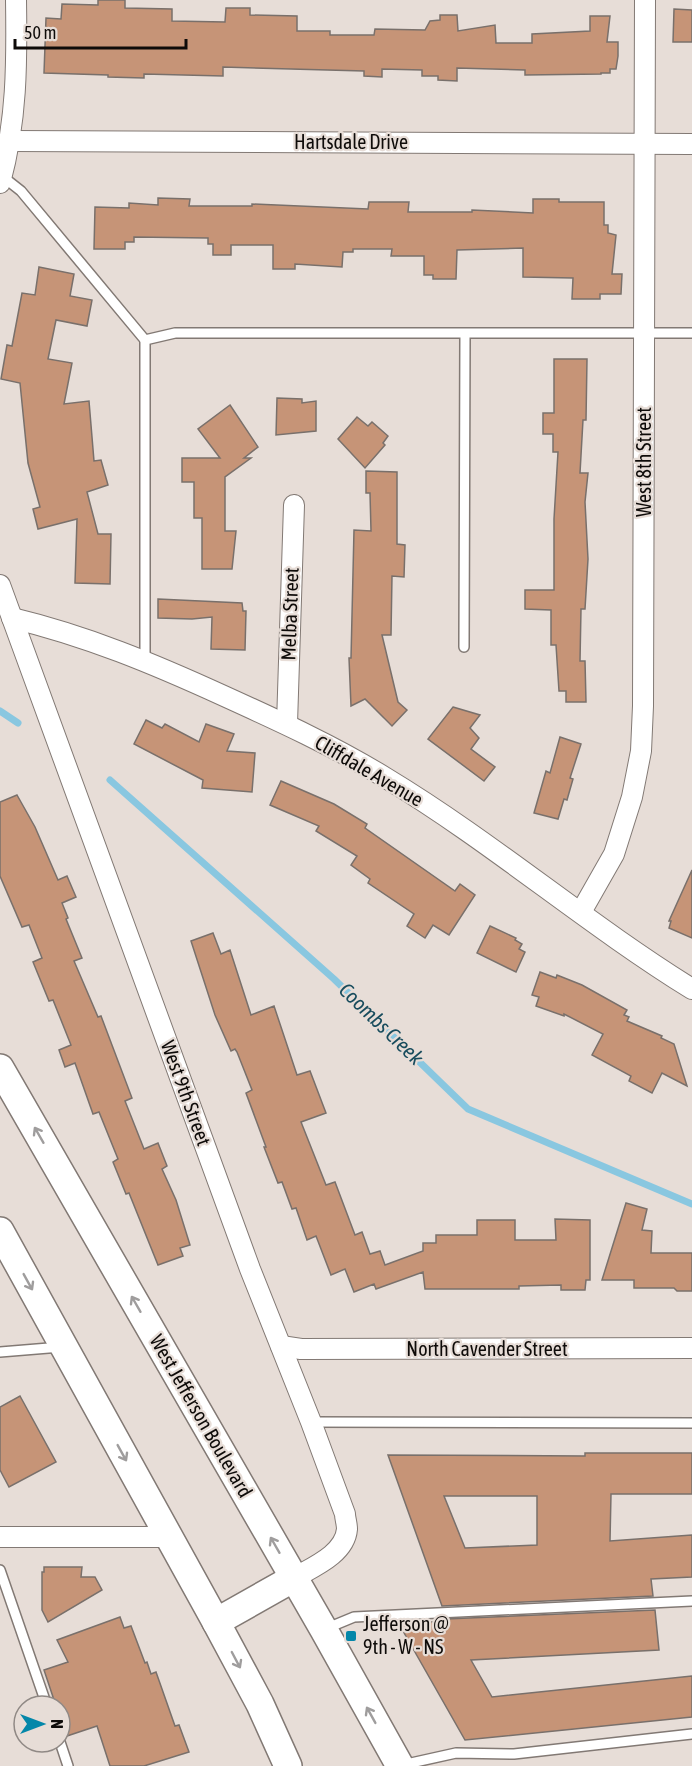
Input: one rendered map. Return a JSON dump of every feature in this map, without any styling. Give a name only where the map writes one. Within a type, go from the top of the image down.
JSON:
[{"type":"main road","name":"West Jefferson Boulevard","points":[[0,1068],[400,1766]]},
{"type":"main road","points":[[0,1231],[216,1622],[260,1704],[288,1766]]},
{"type":"main road","points":[[216,1622],[294,1578]]},
{"type":"street","points":[[1,180],[10,141],[17,86],[16,0]]},
{"type":"street","name":"West 8th Street","points":[[581,912],[614,854],[632,797],[641,751],[645,0]]},
{"type":"street","name":"Hartsdale Drive","points":[[10,141],[692,144]]},
{"type":"street","name":"Melba Street","points":[[287,724],[294,505]]},
{"type":"street","name":"West 9th Street","points":[[0,585],[250,1269],[345,1514],[347,1529],[341,1546],[294,1578]]},
{"type":"street","name":"Cliffdale Avenue","points":[[12,618],[62,630],[145,660],[287,724],[386,778],[497,852],[643,959],[692,989]]},
{"type":"street","name":"North Cavender Street","points":[[281,1346],[302,1349],[692,1348]]},
{"type":"street","points":[[0,1537],[169,1537]]},
{"type":"lane","points":[[1,180],[21,191],[145,340],[145,660]]},
{"type":"lane","points":[[145,340],[176,333],[692,333]]},
{"type":"lane","points":[[464,647],[465,334]]},
{"type":"lane","points":[[0,1352],[64,1347]]},
{"type":"lane","points":[[311,1422],[692,1423]]},
{"type":"lane","points":[[0,1570],[43,1694]]},
{"type":"lane","points":[[324,1630],[354,1617],[692,1601]]},
{"type":"lane","points":[[400,1766],[456,1753],[514,1754],[692,1734]]},
{"type":"building","points":[[98,0],[125,0],[125,8],[172,9],[172,21],[225,22],[226,8],[250,8],[250,15],[297,16],[297,31],[330,31],[330,35],[374,35],[375,29],[425,30],[430,21],[440,20],[440,15],[457,15],[458,31],[495,25],[496,43],[532,43],[532,34],[590,31],[590,16],[610,16],[607,42],[618,42],[618,56],[616,69],[610,69],[610,73],[525,75],[525,70],[457,68],[457,81],[438,80],[438,76],[422,76],[422,70],[382,69],[382,77],[364,76],[364,71],[223,67],[223,76],[144,74],[144,78],[44,73],[46,18],[61,19],[62,4],[98,5]]},
{"type":"building","points":[[674,9],[692,10],[692,42],[673,42]]},
{"type":"building","points":[[158,198],[190,199],[189,206],[252,206],[252,204],[368,209],[369,202],[409,202],[408,212],[472,212],[472,210],[533,213],[533,199],[559,199],[559,202],[604,202],[604,225],[608,225],[608,233],[616,235],[612,274],[622,274],[621,294],[600,294],[600,299],[572,299],[573,278],[523,277],[523,248],[457,250],[456,279],[433,279],[433,275],[424,275],[424,256],[391,256],[392,249],[353,249],[353,252],[343,252],[342,267],[295,264],[295,269],[273,269],[273,245],[231,245],[231,255],[213,255],[213,244],[208,244],[208,238],[134,237],[134,242],[125,242],[125,249],[94,249],[95,207],[129,208],[129,203],[158,205]]},
{"type":"building","points":[[39,267],[74,274],[70,296],[92,300],[87,326],[56,320],[48,359],[72,363],[64,404],[89,401],[94,461],[101,460],[108,485],[87,492],[98,534],[111,534],[110,584],[75,583],[77,519],[38,529],[33,509],[40,507],[28,463],[20,383],[1,379],[7,345],[12,346],[22,293],[35,295]]},
{"type":"building","points":[[554,359],[587,359],[586,420],[583,420],[580,473],[588,473],[585,502],[588,559],[585,609],[581,609],[580,661],[585,661],[586,702],[566,702],[566,691],[559,691],[556,645],[551,645],[551,610],[525,609],[525,590],[554,590],[554,519],[558,452],[553,452],[553,434],[543,434],[543,413],[554,413]]},
{"type":"building","points":[[277,398],[302,399],[302,403],[316,401],[316,431],[276,435]]},
{"type":"building","points":[[230,405],[258,447],[244,458],[251,458],[225,477],[225,531],[236,531],[232,569],[202,569],[202,518],[194,518],[194,482],[182,482],[182,458],[220,458],[198,429]]},
{"type":"building","points":[[357,417],[368,426],[372,422],[388,436],[383,443],[385,445],[365,468],[338,439]]},
{"type":"building","points":[[366,471],[397,472],[397,544],[405,545],[404,577],[392,576],[391,635],[382,635],[398,702],[407,710],[392,726],[365,699],[351,706],[349,658],[351,658],[354,530],[371,531],[370,493],[366,493]]},
{"type":"building","points":[[158,599],[242,603],[243,611],[246,611],[245,650],[211,649],[212,617],[158,618]]},
{"type":"building","points":[[453,707],[480,715],[470,728],[479,738],[471,749],[495,767],[484,781],[428,739]]},
{"type":"building","points":[[146,720],[162,728],[165,724],[199,742],[206,724],[234,734],[227,751],[255,753],[252,792],[202,788],[203,780],[134,744]]},
{"type":"building","points":[[560,737],[581,744],[570,778],[573,779],[567,800],[564,799],[558,819],[534,813],[546,771],[550,773]]},
{"type":"building","points":[[281,781],[334,804],[367,824],[365,828],[455,891],[460,884],[475,895],[449,935],[433,925],[425,938],[407,926],[414,914],[368,883],[370,879],[351,865],[357,856],[316,831],[319,826],[270,805]]},
{"type":"building","points":[[17,795],[35,827],[58,880],[67,876],[76,897],[62,903],[82,958],[74,961],[98,1017],[101,1016],[132,1098],[125,1101],[144,1149],[158,1143],[167,1166],[162,1169],[176,1200],[190,1245],[180,1248],[183,1256],[158,1265],[129,1193],[126,1194],[113,1162],[118,1159],[99,1112],[93,1114],[75,1063],[65,1067],[59,1050],[71,1045],[53,1000],[49,1001],[33,962],[42,958],[29,925],[22,927],[0,876],[0,802]]},
{"type":"building","points":[[692,870],[692,938],[669,928],[671,921],[669,921]]},
{"type":"building","points":[[490,926],[516,938],[515,940],[522,944],[519,949],[525,952],[516,972],[477,953]]},
{"type":"building","points":[[213,933],[221,954],[230,950],[251,1015],[274,1006],[297,1075],[310,1071],[326,1113],[301,1122],[326,1185],[335,1182],[355,1235],[362,1232],[370,1254],[380,1251],[385,1265],[423,1251],[423,1243],[436,1243],[436,1235],[477,1235],[477,1220],[515,1220],[515,1240],[556,1240],[555,1219],[590,1220],[590,1280],[586,1280],[585,1290],[561,1290],[561,1285],[519,1286],[519,1289],[425,1289],[423,1272],[376,1289],[374,1284],[354,1292],[345,1269],[331,1275],[316,1236],[307,1240],[296,1208],[292,1209],[282,1182],[278,1183],[246,1093],[252,1090],[237,1052],[235,1049],[231,1051],[215,1015],[191,941]]},
{"type":"building","points":[[540,972],[556,978],[557,975],[582,985],[627,1010],[624,1015],[629,1017],[627,1021],[662,1036],[661,1038],[674,1044],[687,1086],[662,1073],[652,1093],[629,1081],[631,1076],[592,1055],[603,1034],[564,1014],[564,1016],[536,1006],[539,997],[532,995]]},
{"type":"building","points":[[626,1203],[647,1209],[642,1230],[652,1231],[651,1253],[692,1253],[692,1291],[677,1291],[674,1288],[634,1288],[634,1280],[602,1280]]},
{"type":"building","points":[[20,1396],[56,1462],[9,1487],[0,1470],[0,1407]]},
{"type":"building","points":[[585,1453],[692,1453],[692,1494],[611,1494],[610,1541],[692,1535],[692,1577],[651,1579],[653,1596],[442,1606],[388,1455],[585,1456]],"holes":[[[444,1496],[537,1496],[537,1545],[465,1548]]]},
{"type":"building","points":[[44,1567],[82,1567],[81,1577],[95,1577],[102,1590],[48,1622],[42,1610]]},
{"type":"building","points":[[655,1610],[659,1650],[471,1660],[492,1697],[692,1676],[692,1717],[465,1740],[399,1624],[447,1621],[446,1619]]},
{"type":"building","points":[[120,1617],[124,1628],[131,1626],[145,1663],[147,1662],[151,1674],[156,1672],[175,1726],[179,1725],[189,1752],[144,1766],[110,1766],[97,1726],[72,1734],[72,1694],[52,1694],[44,1670],[68,1662],[57,1640]]},
{"type":"waterway","name":"Coombs Creek","points":[[0,711],[18,723]]},
{"type":"waterway","name":"Coombs Creek","points":[[110,780],[334,979],[468,1109],[692,1204]]},
{"type":"place","name":"Jefferson @ 9th - W - NS","points":[[351,1636]]}]
